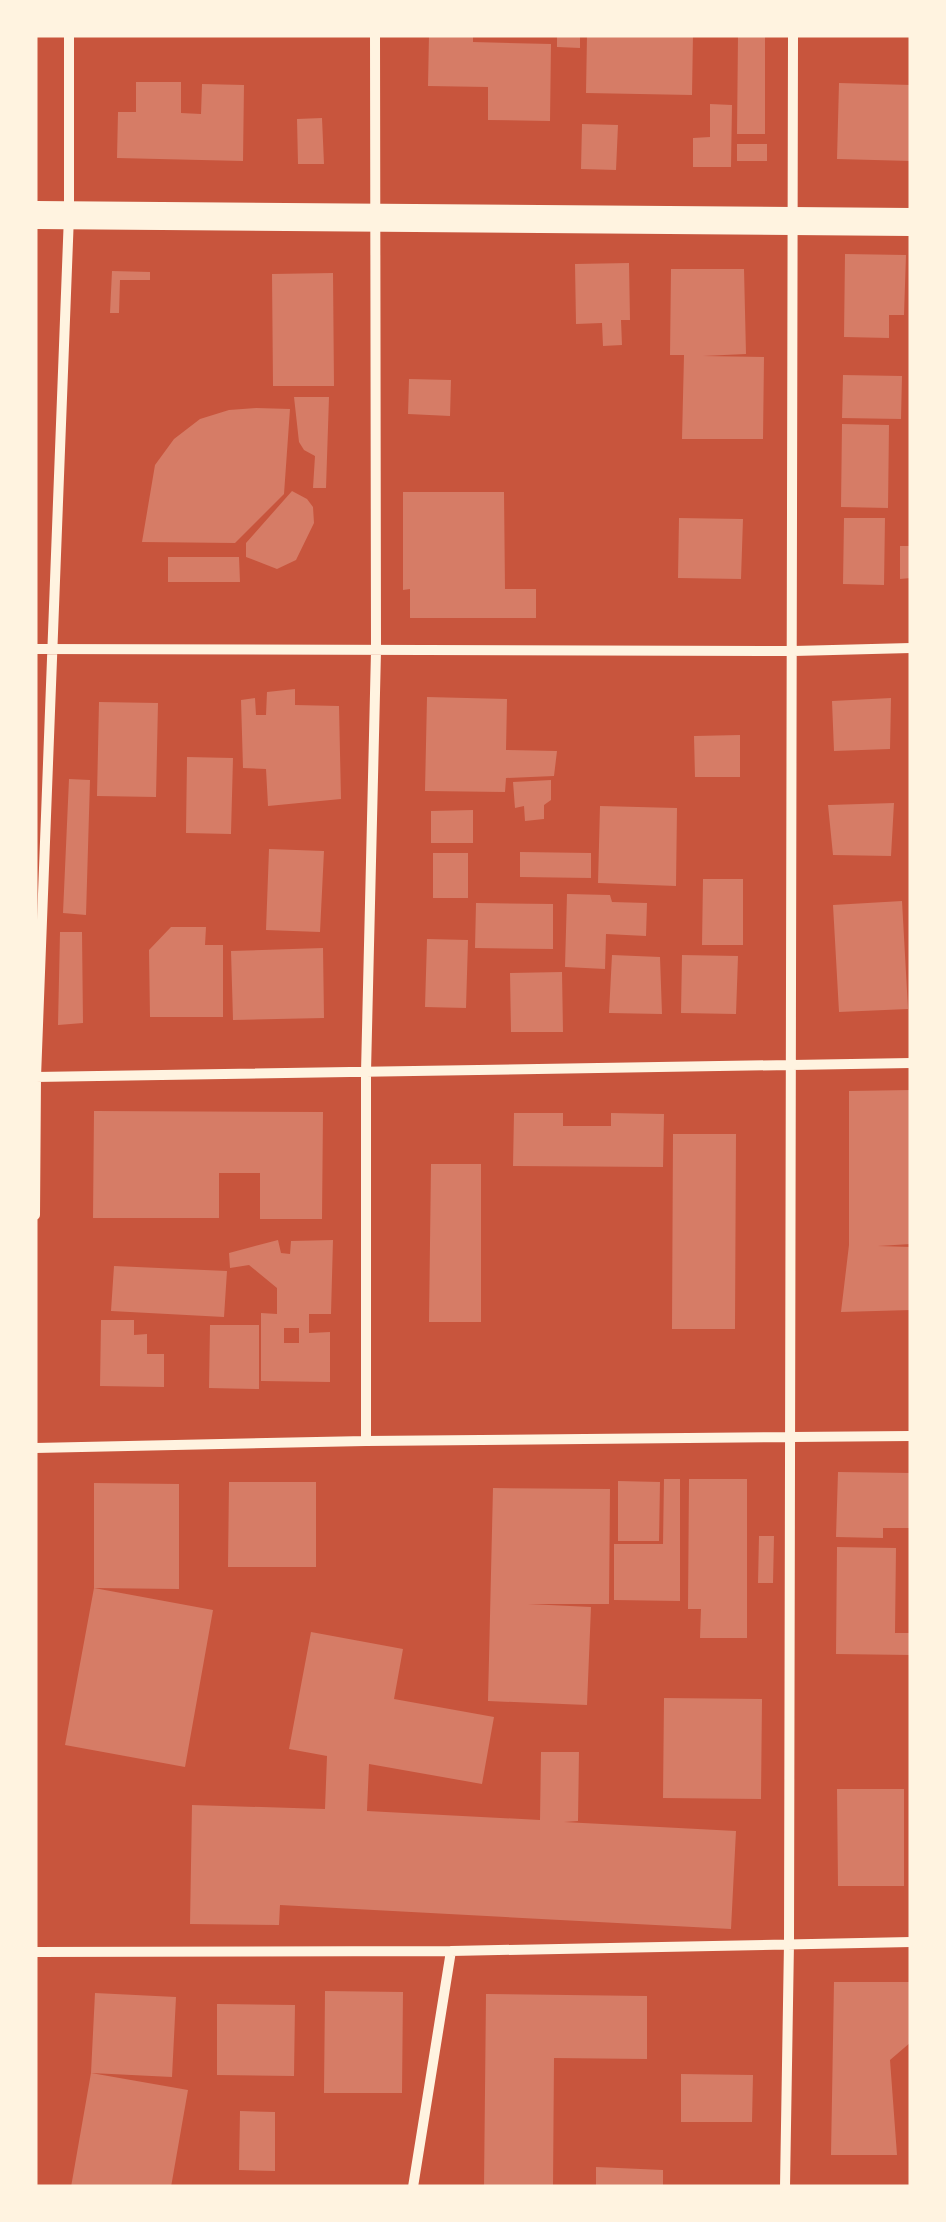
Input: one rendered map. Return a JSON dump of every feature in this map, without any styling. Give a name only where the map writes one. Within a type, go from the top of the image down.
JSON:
[{"type":"highway","points":[[35,214],[911,222]]},
{"type":"street","points":[[35,1215],[36,1077],[69,215],[70,35]]},
{"type":"street","points":[[366,1440],[366,1072],[376,651],[375,35]]},
{"type":"street","points":[[785,2187],[794,651],[793,35]]},
{"type":"street","points":[[35,649],[911,648]]},
{"type":"street","points":[[36,1077],[911,1063]]},
{"type":"street","points":[[35,1448],[366,1440],[911,1436]]},
{"type":"street","points":[[35,1952],[451,1951],[911,1942]]},
{"type":"street","points":[[414,2187],[451,1951]]},
{"type":"building","points":[[429,35],[473,35],[473,42],[551,44],[550,121],[488,120],[488,87],[428,86]]},
{"type":"building","points":[[557,35],[580,35],[580,48],[557,47]]},
{"type":"building","points":[[587,35],[693,35],[692,95],[586,93]]},
{"type":"building","points":[[738,35],[765,35],[765,134],[737,134]]},
{"type":"building","points":[[136,82],[181,82],[181,113],[201,114],[202,84],[244,85],[243,161],[117,158],[118,112],[136,112]]},
{"type":"building","points":[[839,83],[911,85],[911,161],[837,159]]},
{"type":"building","points":[[710,104],[732,105],[731,167],[693,167],[693,138],[710,137]]},
{"type":"building","points":[[322,118],[324,164],[298,164],[297,119]]},
{"type":"building","points":[[582,124],[618,125],[616,170],[581,169]]},
{"type":"building","points":[[737,144],[767,144],[767,161],[737,161]]},
{"type":"building","points":[[845,254],[906,255],[904,315],[889,315],[889,338],[844,337]]},
{"type":"building","points":[[629,263],[630,320],[621,320],[622,345],[603,346],[602,323],[576,324],[575,264]]},
{"type":"building","points":[[671,269],[744,269],[746,354],[703,356],[764,357],[763,439],[682,439],[684,355],[670,355]]},
{"type":"building","points":[[112,271],[150,272],[150,280],[120,280],[119,313],[110,313]]},
{"type":"building","points":[[333,273],[334,386],[273,386],[272,274]]},
{"type":"building","points":[[843,375],[902,376],[901,419],[842,418]]},
{"type":"building","points":[[409,379],[451,380],[450,416],[408,414]]},
{"type":"building","points":[[294,397],[329,397],[326,488],[313,488],[315,456],[299,442]]},
{"type":"building","points":[[290,409],[284,494],[235,543],[142,542],[155,465],[174,439],[200,419],[229,410]]},
{"type":"building","points":[[842,424],[889,425],[888,508],[841,507]]},
{"type":"building","points":[[292,491],[313,507],[314,523],[296,560],[277,569],[246,557],[246,543]]},
{"type":"building","points":[[403,492],[504,492],[505,589],[536,589],[536,618],[410,618],[410,589],[403,590]]},
{"type":"building","points":[[679,518],[743,519],[741,579],[678,578]]},
{"type":"building","points":[[844,518],[885,518],[884,585],[843,584]]},
{"type":"building","points":[[900,546],[911,546],[911,578],[900,579]]},
{"type":"building","points":[[168,557],[239,557],[240,582],[168,582]]},
{"type":"building","points":[[295,689],[295,705],[339,706],[341,799],[268,806],[266,769],[243,768],[241,700],[255,698],[256,715],[266,715],[267,692]]},
{"type":"building","points":[[427,697],[507,699],[506,750],[557,751],[554,776],[506,778],[505,792],[425,791]]},
{"type":"building","points":[[891,698],[890,749],[834,751],[832,701]]},
{"type":"building","points":[[99,702],[158,703],[156,797],[97,796]]},
{"type":"building","points":[[740,735],[740,777],[695,777],[694,736]]},
{"type":"building","points":[[187,757],[233,758],[231,834],[186,833]]},
{"type":"building","points":[[69,779],[90,780],[86,915],[63,913]]},
{"type":"building","points":[[551,780],[551,800],[544,805],[544,819],[525,821],[524,806],[515,808],[513,782]]},
{"type":"building","points":[[894,803],[891,856],[833,855],[828,805]]},
{"type":"building","points":[[600,806],[677,808],[676,886],[598,883]]},
{"type":"building","points":[[473,810],[473,843],[431,843],[431,811]]},
{"type":"building","points":[[269,849],[324,851],[320,932],[266,930]]},
{"type":"building","points":[[520,852],[591,853],[591,878],[520,877]]},
{"type":"building","points":[[433,853],[468,853],[468,898],[433,898]]},
{"type":"building","points":[[703,879],[743,879],[743,945],[702,945]]},
{"type":"building","points":[[567,894],[610,895],[612,902],[647,903],[646,936],[606,934],[605,969],[565,967]]},
{"type":"building","points":[[902,901],[908,1009],[839,1012],[833,905]]},
{"type":"building","points":[[476,903],[553,904],[553,949],[475,948]]},
{"type":"building","points":[[171,927],[206,927],[205,945],[223,945],[223,1017],[150,1017],[149,950]]},
{"type":"building","points":[[60,932],[82,932],[83,1023],[58,1025]]},
{"type":"building","points":[[427,939],[468,940],[466,1008],[425,1007]]},
{"type":"building","points":[[323,948],[324,1018],[233,1020],[231,951]]},
{"type":"building","points":[[612,955],[660,957],[662,1014],[609,1013]]},
{"type":"building","points":[[682,955],[738,956],[736,1014],[681,1013]]},
{"type":"building","points":[[562,972],[563,1032],[511,1032],[510,973]]},
{"type":"building","points":[[911,1090],[911,1244],[878,1246],[911,1247],[911,1310],[841,1312],[849,1245],[849,1091]]},
{"type":"building","points":[[94,1111],[323,1112],[322,1219],[260,1219],[260,1173],[219,1173],[219,1218],[93,1218]]},
{"type":"building","points":[[514,1113],[563,1113],[563,1126],[611,1126],[611,1113],[664,1114],[663,1167],[513,1166]]},
{"type":"building","points":[[673,1134],[736,1134],[735,1329],[672,1329]]},
{"type":"building","points":[[431,1164],[481,1164],[481,1322],[429,1322]]},
{"type":"building","points":[[278,1240],[281,1253],[290,1254],[291,1241],[333,1240],[331,1314],[309,1314],[309,1333],[330,1332],[330,1382],[261,1381],[261,1313],[277,1314],[277,1288],[249,1265],[230,1268],[229,1253]],"holes":[[[284,1328],[299,1328],[299,1343],[284,1343]]]},
{"type":"building","points":[[114,1266],[227,1271],[224,1317],[111,1311]]},
{"type":"building","points":[[101,1320],[134,1320],[134,1335],[147,1334],[147,1354],[164,1354],[164,1387],[100,1386]]},
{"type":"building","points":[[210,1325],[259,1325],[259,1389],[209,1388]]},
{"type":"building","points":[[838,1472],[911,1473],[911,1528],[883,1528],[883,1538],[836,1537]]},
{"type":"building","points":[[664,1479],[680,1479],[680,1601],[614,1600],[614,1544],[663,1544]]},
{"type":"building","points":[[689,1479],[747,1479],[747,1638],[700,1638],[701,1609],[688,1609]]},
{"type":"building","points":[[618,1481],[660,1482],[659,1541],[618,1541]]},
{"type":"building","points":[[229,1482],[316,1482],[316,1567],[228,1567]]},
{"type":"building","points":[[94,1483],[179,1484],[179,1589],[94,1588]]},
{"type":"building","points":[[493,1488],[610,1489],[609,1604],[528,1604],[591,1607],[587,1705],[488,1701]]},
{"type":"building","points":[[759,1536],[774,1536],[773,1583],[758,1583]]},
{"type":"building","points":[[837,1547],[896,1548],[895,1633],[911,1633],[911,1655],[836,1654]]},
{"type":"building","points":[[94,1588],[213,1610],[185,1767],[65,1745]]},
{"type":"building","points":[[311,1632],[403,1649],[394,1699],[494,1717],[482,1784],[369,1764],[367,1811],[540,1820],[541,1752],[579,1752],[578,1821],[564,1822],[736,1831],[731,1929],[280,1905],[279,1925],[190,1924],[192,1805],[325,1809],[327,1756],[289,1749]]},
{"type":"building","points":[[664,1698],[762,1699],[761,1799],[663,1798]]},
{"type":"building","points":[[837,1789],[904,1789],[904,1886],[838,1886]]},
{"type":"building","points":[[834,1982],[911,1982],[911,2042],[890,2060],[897,2155],[831,2155]]},
{"type":"building","points":[[325,1991],[403,1992],[402,2093],[324,2093]]},
{"type":"building","points":[[95,1993],[176,1997],[172,2077],[91,2073]]},
{"type":"building","points":[[486,1994],[647,1996],[647,2059],[554,2058],[553,2187],[484,2187]]},
{"type":"building","points":[[217,2004],[295,2005],[294,2076],[217,2075]]},
{"type":"building","points":[[91,2073],[188,2090],[171,2187],[71,2187]]},
{"type":"building","points":[[681,2074],[753,2075],[752,2122],[681,2122]]},
{"type":"building","points":[[240,2111],[275,2112],[275,2171],[239,2170]]},
{"type":"building","points":[[596,2167],[663,2170],[663,2187],[596,2187]]}]
